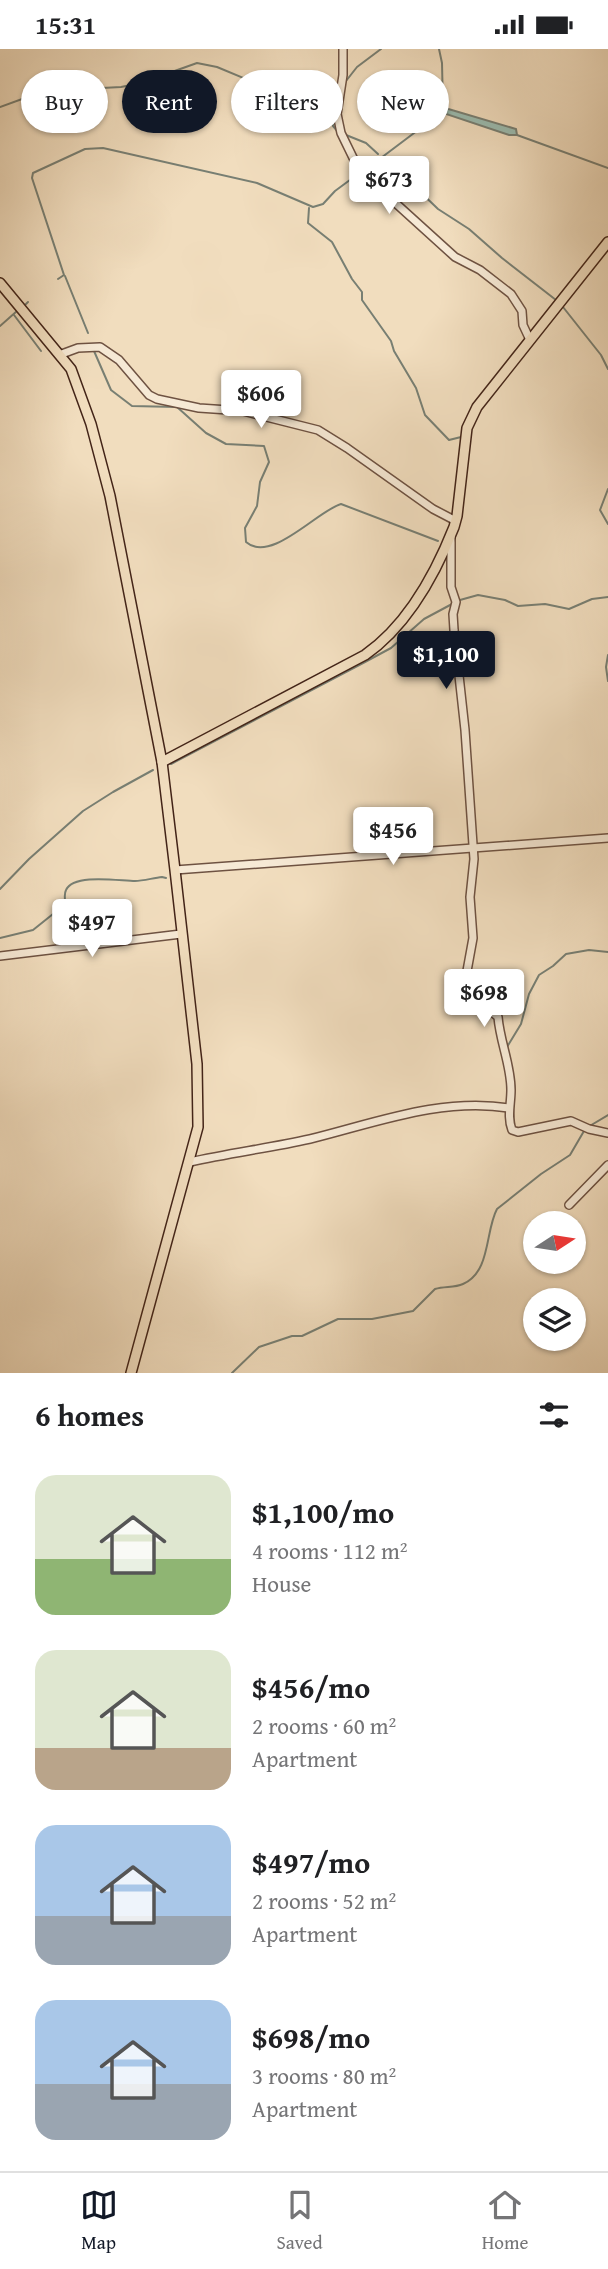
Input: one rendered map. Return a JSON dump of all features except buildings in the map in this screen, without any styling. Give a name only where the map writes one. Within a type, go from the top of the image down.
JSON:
[{"type":"main road","points":[[162,762],[376,647],[392,634],[411,607],[451,535],[456,521],[469,422],[477,407],[608,242]]},
{"type":"main road","points":[[0,283],[68,364],[77,381],[105,474],[162,762],[175,870],[193,1024],[199,1101],[198,1127],[131,1373]]},
{"type":"street","points":[[343,49],[343,75],[337,114],[341,133],[359,170],[455,257],[480,270],[511,294],[522,311],[523,325],[530,340]]},
{"type":"street","points":[[60,355],[78,348],[100,347],[119,360],[149,395],[157,399],[199,408],[230,409],[318,430],[433,509],[456,521]]},
{"type":"street","points":[[451,535],[451,587],[456,602],[453,630],[465,730],[474,859],[470,897],[472,938],[465,982],[472,995],[498,1017],[499,1037],[510,1073],[510,1125],[515,1132],[575,1121],[608,1133]]},
{"type":"street","points":[[175,870],[608,838]]},
{"type":"street","points":[[0,956],[181,934]]},
{"type":"street","points":[[190,1162],[277,1146],[424,1110],[482,1105],[509,1108]]},
{"type":"street","points":[[569,1205],[608,1165]]},
{"type":"water","points":[[449,109],[516,129],[517,135],[509,135],[449,115]]},
{"type":"waterway","points":[[346,81],[357,67],[381,49]]},
{"type":"waterway","points":[[365,170],[434,118],[443,108],[439,49]]},
{"type":"waterway","points":[[0,107],[44,91],[121,87],[141,83],[197,63],[231,73]]},
{"type":"waterway","points":[[346,135],[366,143],[378,154]]},
{"type":"waterway","points":[[517,135],[608,168]]},
{"type":"waterway","points":[[58,279],[64,275],[32,178],[33,173],[85,149],[103,148],[257,183],[313,207],[323,204],[358,174]]},
{"type":"waterway","points":[[386,163],[438,209],[469,229],[556,300]]},
{"type":"waterway","points":[[309,208],[308,223],[332,242],[362,292],[362,300],[391,341],[416,388],[425,415],[449,440],[461,437]]},
{"type":"waterway","points":[[65,276],[88,333]]},
{"type":"waterway","points":[[25,305],[28,302]]},
{"type":"waterway","points":[[563,307],[601,355],[608,369]]},
{"type":"waterway","points":[[0,326],[17,311]]},
{"type":"waterway","points":[[14,315],[41,351]]},
{"type":"waterway","points":[[94,351],[111,390],[132,406],[177,407],[206,433],[226,444],[264,446],[269,462],[260,482],[257,506],[245,528],[246,542],[256,547],[281,541],[341,504],[438,541]]},
{"type":"waterway","points":[[608,489],[600,510],[608,524]]},
{"type":"waterway","points":[[460,600],[478,595],[505,600],[518,606],[545,604],[569,609],[592,599],[608,597]]},
{"type":"waterway","points":[[171,764],[391,648],[424,619],[452,604]]},
{"type":"waterway","points":[[608,655],[608,681]]},
{"type":"waterway","points":[[0,889],[83,811],[153,770]]},
{"type":"waterway","points":[[0,938],[33,930],[63,906],[66,890],[78,881],[166,878]]},
{"type":"waterway","points":[[507,1047],[521,1024],[529,994],[539,975],[566,954],[589,950],[608,952]]},
{"type":"waterway","points":[[588,1127],[608,1115]]},
{"type":"waterway","points":[[232,1373],[259,1347],[292,1336],[302,1336],[338,1319],[372,1319],[413,1311],[435,1289],[460,1285],[472,1278],[483,1261],[497,1209],[570,1155],[584,1131]]}]
